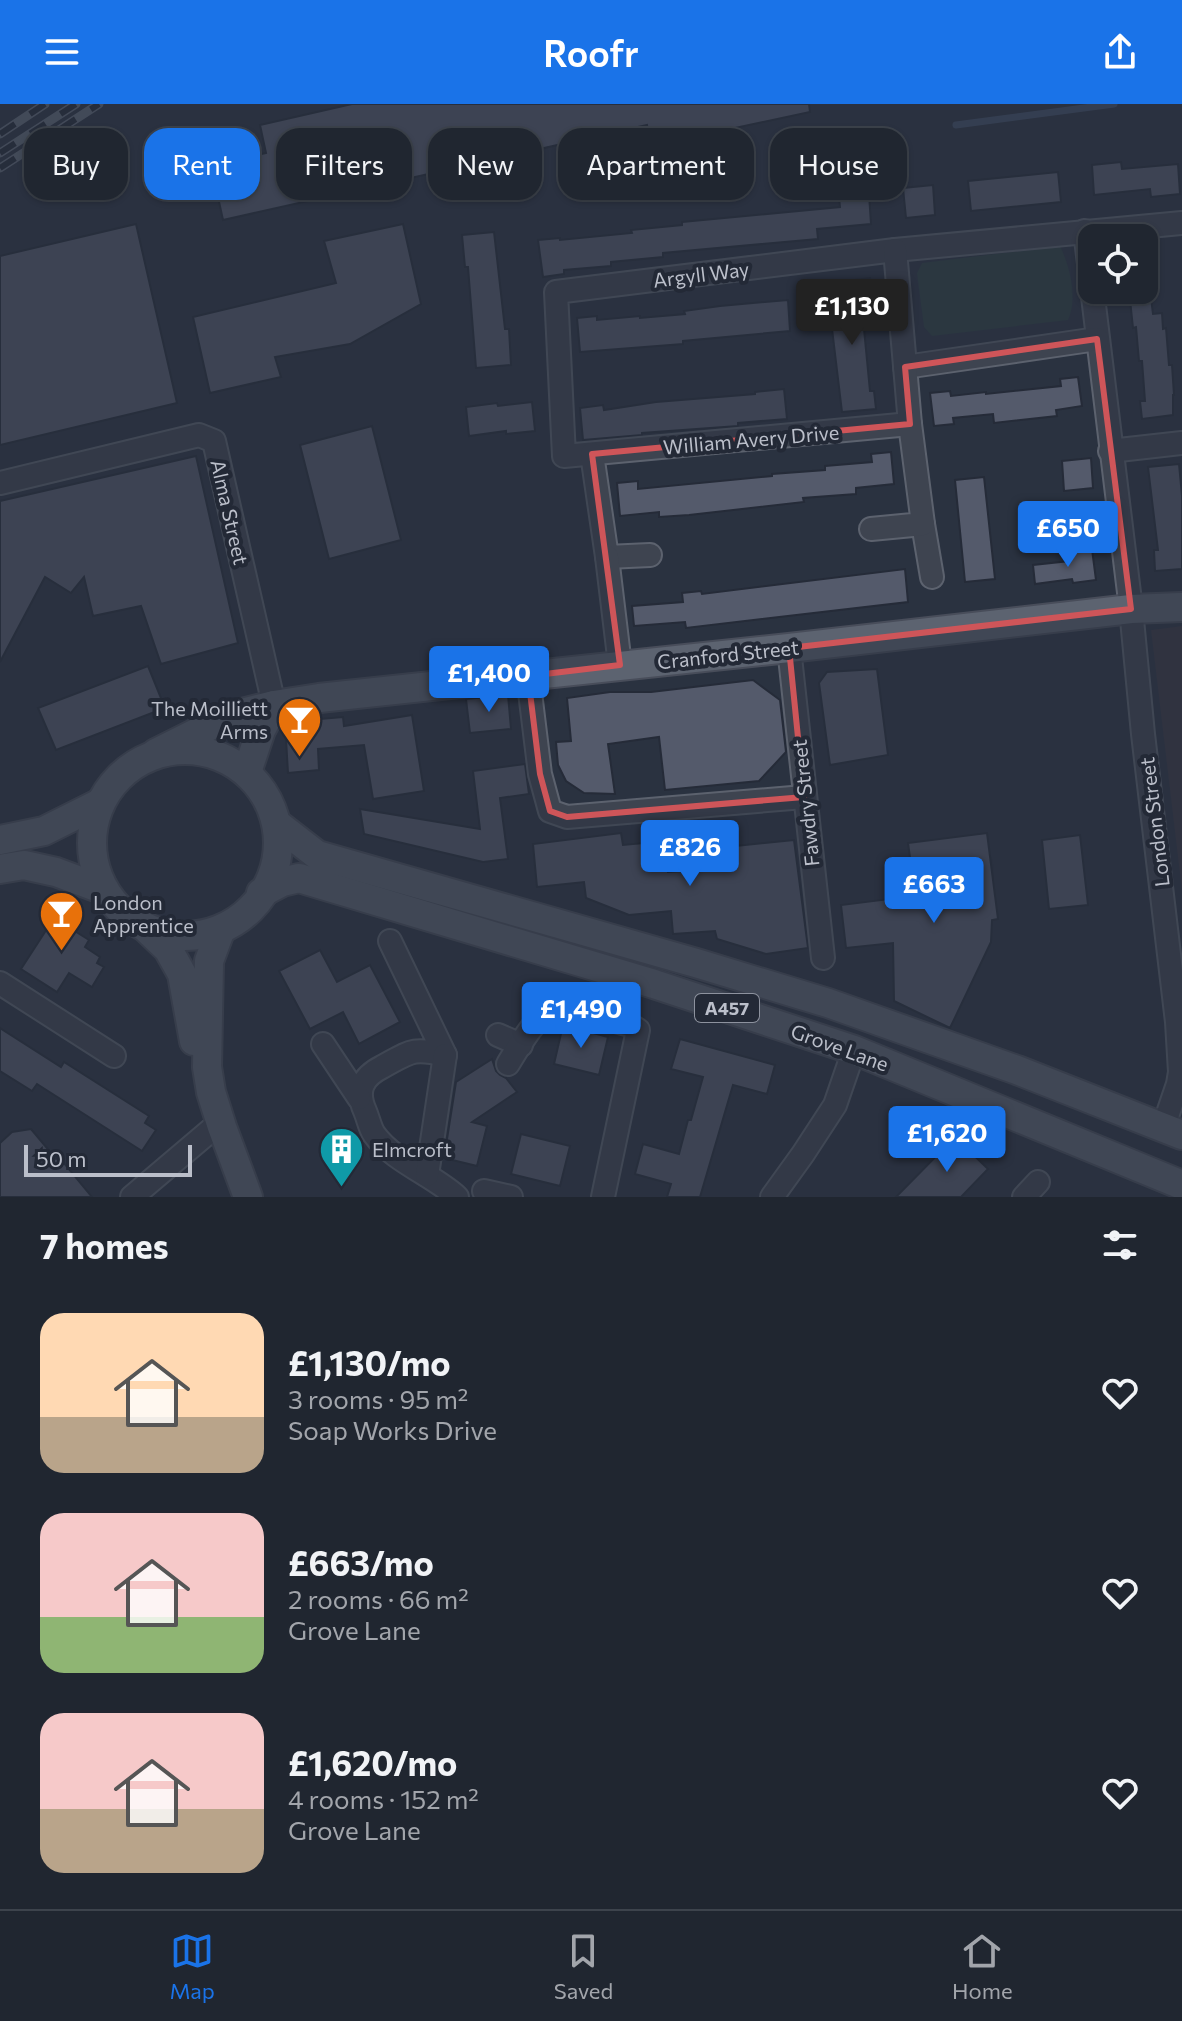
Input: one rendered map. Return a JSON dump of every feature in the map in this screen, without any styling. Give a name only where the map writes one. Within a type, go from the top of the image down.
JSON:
[{"type":"main road","name":"Cranford Street","points":[[156,753],[230,716],[274,705],[1131,609],[1182,607]]},
{"type":"main road","points":[[247,772],[261,730],[274,705]]},
{"type":"main road","points":[[146,928],[177,936],[198,936],[221,929],[251,910],[275,871],[279,851],[277,824],[266,795],[247,772],[225,757],[205,750],[178,749],[156,753],[129,767],[100,803],[92,829],[93,859],[104,890],[125,915],[146,928],[168,949],[182,974],[193,1040],[207,1067]]},
{"type":"main road","points":[[0,840],[44,831],[100,803]]},
{"type":"main road","name":"Grove Lane","points":[[277,824],[317,855],[828,1003],[1017,1070],[1172,1131]]},
{"type":"main road","points":[[0,869],[24,865],[56,872],[104,890]]},
{"type":"main road","name":"Grove Lane","points":[[261,893],[282,882],[299,878],[654,984],[854,1050],[1182,1185]]},
{"type":"main road","points":[[221,929],[209,961],[207,1067],[222,1127],[248,1197]]},
{"type":"street","name":"Argyll Way","points":[[1158,225],[1182,223]]},
{"type":"street","name":"Argyll Way","points":[[592,454],[564,456],[556,292],[895,250],[1078,232]]},
{"type":"street","points":[[895,250],[910,424],[932,577]]},
{"type":"street","name":"London Street","points":[[1093,304],[1172,977],[1180,1072],[1172,1131]]},
{"type":"street","points":[[905,367],[1097,339]]},
{"type":"street","name":"William Avery Drive","points":[[592,454],[910,424]]},
{"type":"street","name":"Alma Street","points":[[0,483],[199,435],[214,441],[274,705]]},
{"type":"street","points":[[1110,451],[1182,443]]},
{"type":"street","points":[[592,454],[620,665]]},
{"type":"street","points":[[871,529],[923,524]]},
{"type":"street","points":[[607,557],[650,555]]},
{"type":"street","name":"Fawdry Street","points":[[789,648],[823,958]]},
{"type":"street","points":[[528,676],[540,774],[550,811],[567,817],[804,797]]},
{"type":"street","points":[[390,941],[445,1055],[427,1175]]},
{"type":"street","points":[[0,983],[114,1056]]},
{"type":"street","points":[[498,1035],[514,1054],[533,1026],[552,1011],[573,1011],[630,1025],[638,1030],[603,1197]]},
{"type":"street","points":[[323,1044],[359,1098],[374,1133],[390,1150],[427,1175],[466,1194],[511,1197]]},
{"type":"street","points":[[359,1098],[365,1079],[410,1052],[423,1050],[445,1055]]},
{"type":"street","points":[[772,1197],[835,1105],[854,1050]]},
{"type":"street","points":[[132,1197],[211,1130],[222,1127]]},
{"type":"highlighted area","points":[[1097,339],[1131,609],[789,648],[804,797],[567,817],[550,811],[540,774],[528,676],[620,665],[592,454],[910,424],[905,367]]},
{"type":"shaded area","points":[[1060,246],[1072,283],[1068,320],[932,336],[924,327],[917,273],[922,263]]},
{"type":"shaded area","points":[[1182,626],[1182,891],[1151,630]]},
{"type":"building","points":[[352,104],[809,104],[810,112],[735,128],[648,128],[647,125],[634,128],[558,128],[558,145],[542,149],[542,128],[428,128],[428,174],[412,178],[412,128],[276,128],[276,200],[312,200],[223,220],[219,200],[260,200],[260,154],[266,153],[260,125]]},
{"type":"building","points":[[1121,162],[1122,169],[1178,164],[1180,194],[1151,197],[1150,189],[1094,195],[1092,165]]},
{"type":"building","points":[[1058,172],[1061,202],[971,211],[968,181]]},
{"type":"building","points":[[933,185],[935,215],[906,218],[907,188]]},
{"type":"building","points":[[839,200],[869,200],[871,224],[817,229],[818,239],[663,253],[663,257],[611,262],[611,266],[564,270],[564,274],[543,277],[538,240],[632,233],[631,230],[682,225],[682,222],[840,207]]},
{"type":"building","points":[[136,224],[177,403],[0,445],[0,256]]},
{"type":"building","points":[[403,224],[421,304],[350,344],[275,357],[281,377],[210,393],[193,317],[336,283],[324,241]]},
{"type":"building","points":[[494,232],[505,329],[509,329],[511,365],[476,368],[468,267],[465,267],[462,235]]},
{"type":"building","points":[[870,278],[872,297],[861,298],[870,391],[874,391],[876,409],[842,412],[830,312],[841,311],[838,282]]},
{"type":"building","points":[[788,300],[790,331],[580,352],[577,318],[640,318]]},
{"type":"building","points":[[1130,304],[1152,304],[1153,314],[1162,313],[1169,365],[1172,365],[1173,415],[1142,419],[1140,401],[1145,401],[1142,361],[1139,361],[1136,327],[1133,328]]},
{"type":"building","points":[[1078,377],[1082,406],[1056,410],[1057,416],[994,423],[993,414],[953,418],[954,424],[934,426],[930,393],[950,391],[951,396],[1061,386],[1060,379]]},
{"type":"building","points":[[784,389],[787,419],[583,440],[580,408],[603,405],[604,410]]},
{"type":"building","points":[[532,402],[535,431],[469,436],[466,407]]},
{"type":"building","points":[[372,426],[401,540],[329,559],[300,445]]},
{"type":"building","points":[[891,452],[894,484],[856,488],[856,494],[803,498],[804,502],[689,515],[659,517],[659,512],[620,516],[617,483],[638,481],[638,489],[772,476],[825,470],[825,466],[872,462],[871,454]]},
{"type":"building","points":[[196,456],[238,643],[161,664],[141,606],[93,616],[84,577],[71,593],[45,577],[0,662],[0,501]]},
{"type":"building","points":[[1091,458],[1093,488],[1064,491],[1062,461]]},
{"type":"building","points":[[1179,464],[1182,569],[1155,571],[1154,550],[1158,550],[1148,467]]},
{"type":"building","points":[[984,477],[995,579],[965,582],[955,480]]},
{"type":"building","points":[[1092,549],[1096,580],[1073,583],[1072,579],[1035,584],[1033,565],[1069,561],[1068,552]]},
{"type":"building","points":[[905,569],[908,602],[686,628],[685,622],[634,626],[632,606],[683,602],[682,593],[701,591],[702,594]]},
{"type":"building","points":[[148,666],[165,708],[56,750],[38,708]]},
{"type":"building","points":[[877,669],[888,755],[830,765],[819,683],[827,672]]},
{"type":"building","points":[[753,680],[780,700],[786,752],[759,781],[665,790],[659,737],[608,744],[615,794],[584,793],[566,781],[558,765],[556,742],[571,741],[567,698]]},
{"type":"building","points":[[508,695],[511,729],[470,733],[466,699]]},
{"type":"building","points":[[412,715],[424,791],[373,799],[364,745],[318,749],[319,770],[288,773],[285,722],[343,717],[344,726]]},
{"type":"building","points":[[525,764],[529,794],[500,798],[508,859],[483,862],[364,834],[360,809],[480,829],[473,771]]},
{"type":"building","points":[[621,833],[623,845],[644,843],[645,852],[666,850],[668,872],[711,869],[707,849],[794,840],[808,948],[766,954],[717,939],[715,931],[673,934],[671,911],[629,915],[586,898],[584,882],[537,887],[533,844]]},
{"type":"building","points":[[987,833],[998,919],[992,920],[991,942],[950,1028],[894,1001],[893,943],[846,948],[841,905],[898,898],[897,890],[914,887],[908,843]]},
{"type":"building","points":[[1080,835],[1088,905],[1049,909],[1042,840]]},
{"type":"building","name":"London Apprentice","points":[[54,918],[89,940],[85,947],[100,957],[97,963],[104,967],[92,987],[69,973],[57,992],[21,969]]},
{"type":"building","points":[[320,950],[337,982],[370,965],[400,1022],[359,1044],[343,1012],[310,1029],[279,971]]},
{"type":"building","points":[[563,1025],[608,1037],[599,1075],[554,1064]]},
{"type":"building","points":[[0,1028],[61,1067],[64,1062],[149,1116],[145,1123],[156,1130],[142,1151],[37,1084],[32,1091],[0,1071]]},
{"type":"building","points":[[680,1039],[775,1065],[767,1094],[733,1085],[700,1197],[667,1197],[671,1184],[635,1174],[643,1144],[679,1154],[688,1120],[691,1120],[703,1077],[671,1069]]},
{"type":"building","points":[[492,1059],[496,1071],[517,1092],[472,1122],[487,1126],[477,1166],[444,1158],[456,1082]]},
{"type":"building","points":[[31,1129],[92,1197],[0,1197],[0,1143],[12,1132]]},
{"type":"building","points":[[521,1134],[570,1146],[560,1186],[511,1174]]},
{"type":"building","points":[[955,1137],[988,1169],[961,1197],[896,1197]]},
{"type":"waterway","points":[[956,125],[1114,104]]},
{"type":"railway","points":[[0,134],[45,104]]},
{"type":"railway","points":[[0,153],[76,104]]},
{"type":"railway","points":[[0,168],[99,104]]},
{"type":"place","name":"The Moilliett Arms","points":[[299,759]]},
{"type":"place","name":"London Apprentice","points":[[62,952]]},
{"type":"place","name":"Elmcroft","points":[[341,1188]]}]
